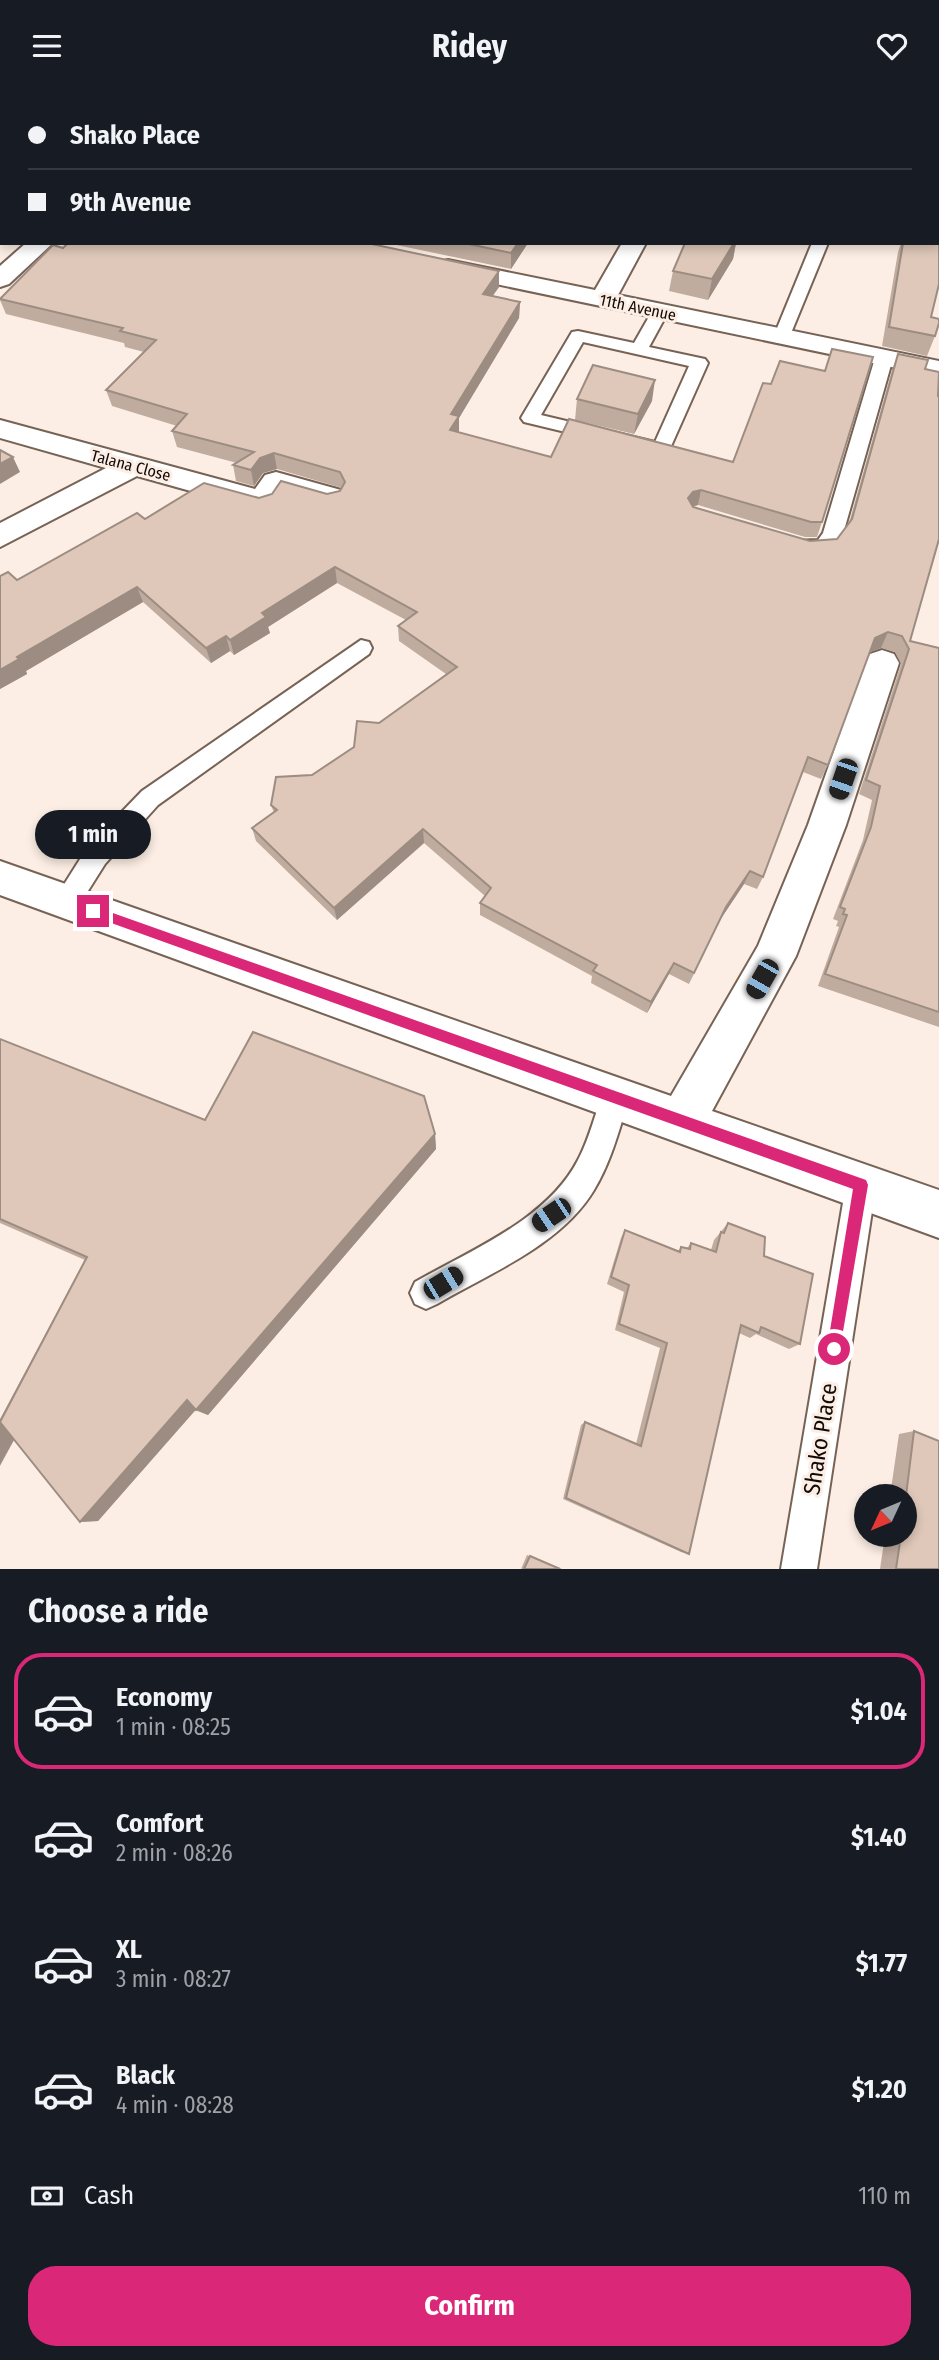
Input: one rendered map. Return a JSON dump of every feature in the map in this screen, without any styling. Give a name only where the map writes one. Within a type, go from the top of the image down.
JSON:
[{"type":"street","points":[[0,279],[39,245]]},
{"type":"street","points":[[603,299],[633,245]]},
{"type":"street","name":"11th Avenue","points":[[430,263],[939,369]]},
{"type":"street","name":"Talana Close","points":[[0,429],[262,501],[276,482],[330,497]]},
{"type":"street","points":[[0,536],[135,465]]},
{"type":"street","points":[[681,1122],[775,956],[827,825],[882,663]]},
{"type":"street","points":[[0,878],[939,1214]]},
{"type":"lane","points":[[781,338],[819,245]]},
{"type":"lane","points":[[639,350],[660,311]]},
{"type":"lane","points":[[578,336],[639,350],[699,363],[661,449],[530,418],[578,336]]},
{"type":"lane","points":[[778,540],[816,548],[829,541],[884,359]]},
{"type":"lane","points":[[67,902],[96,856],[150,798],[361,648]]},
{"type":"lane","points":[[426,1293],[514,1241],[551,1215],[575,1192],[593,1161],[615,1099]]},
{"type":"lane","name":"Shako Place","points":[[799,1569],[861,1185]]},
{"type":"building","points":[[53,245],[63,248],[66,245],[376,245],[499,271],[483,294],[520,302],[451,414],[459,416],[450,430],[551,457],[569,419],[733,462],[763,383],[771,384],[780,361],[825,371],[832,349],[873,357],[822,522],[811,522],[701,490],[693,492],[688,498],[693,507],[810,541],[837,539],[852,519],[898,354],[928,360],[925,369],[939,372],[939,539],[910,641],[939,648],[939,1012],[825,974],[847,915],[843,914],[845,909],[840,907],[871,827],[880,786],[866,780],[909,649],[902,636],[888,632],[875,638],[828,765],[808,757],[763,877],[750,871],[726,907],[694,973],[674,963],[651,1002],[593,971],[597,965],[480,903],[491,888],[423,829],[334,908],[252,828],[277,810],[271,805],[276,777],[312,775],[354,747],[357,721],[379,723],[457,667],[398,626],[417,612],[335,567],[262,613],[266,617],[230,640],[226,636],[206,648],[137,587],[17,657],[19,659],[0,670],[0,576],[8,572],[17,580],[137,513],[145,519],[204,483],[259,498],[272,494],[281,481],[327,494],[340,491],[345,482],[340,472],[274,453],[260,458],[251,470],[233,465],[254,452],[172,431],[187,414],[106,390],[156,340],[120,331],[123,328],[0,299]]},
{"type":"building","points":[[473,245],[517,245],[511,253]]},
{"type":"building","points":[[684,245],[733,245],[712,279],[673,271]]},
{"type":"building","points":[[903,245],[939,245],[939,284],[931,317],[939,319],[935,336],[889,327]]},
{"type":"building","points":[[593,365],[655,380],[638,414],[577,399]]},
{"type":"building","points":[[0,450],[13,457],[0,464]]},
{"type":"building","points":[[253,1032],[424,1096],[435,1134],[196,1410],[187,1400],[80,1522],[0,1422],[87,1257],[0,1219],[0,1039],[205,1120]]},
{"type":"building","points":[[728,1223],[765,1237],[764,1256],[813,1274],[800,1344],[761,1327],[759,1333],[741,1325],[689,1554],[566,1498],[585,1422],[641,1446],[667,1343],[619,1324],[629,1285],[611,1277],[625,1230],[680,1252],[681,1247],[690,1249],[691,1243],[716,1252],[721,1232],[724,1233]]},
{"type":"building","points":[[914,1431],[939,1441],[939,1569],[896,1569],[899,1547],[917,1547],[917,1484],[907,1484]]},
{"type":"building","points":[[530,1556],[560,1569],[524,1569]]},
{"type":"route","points":[[93,911],[861,1185],[834,1349]]}]
